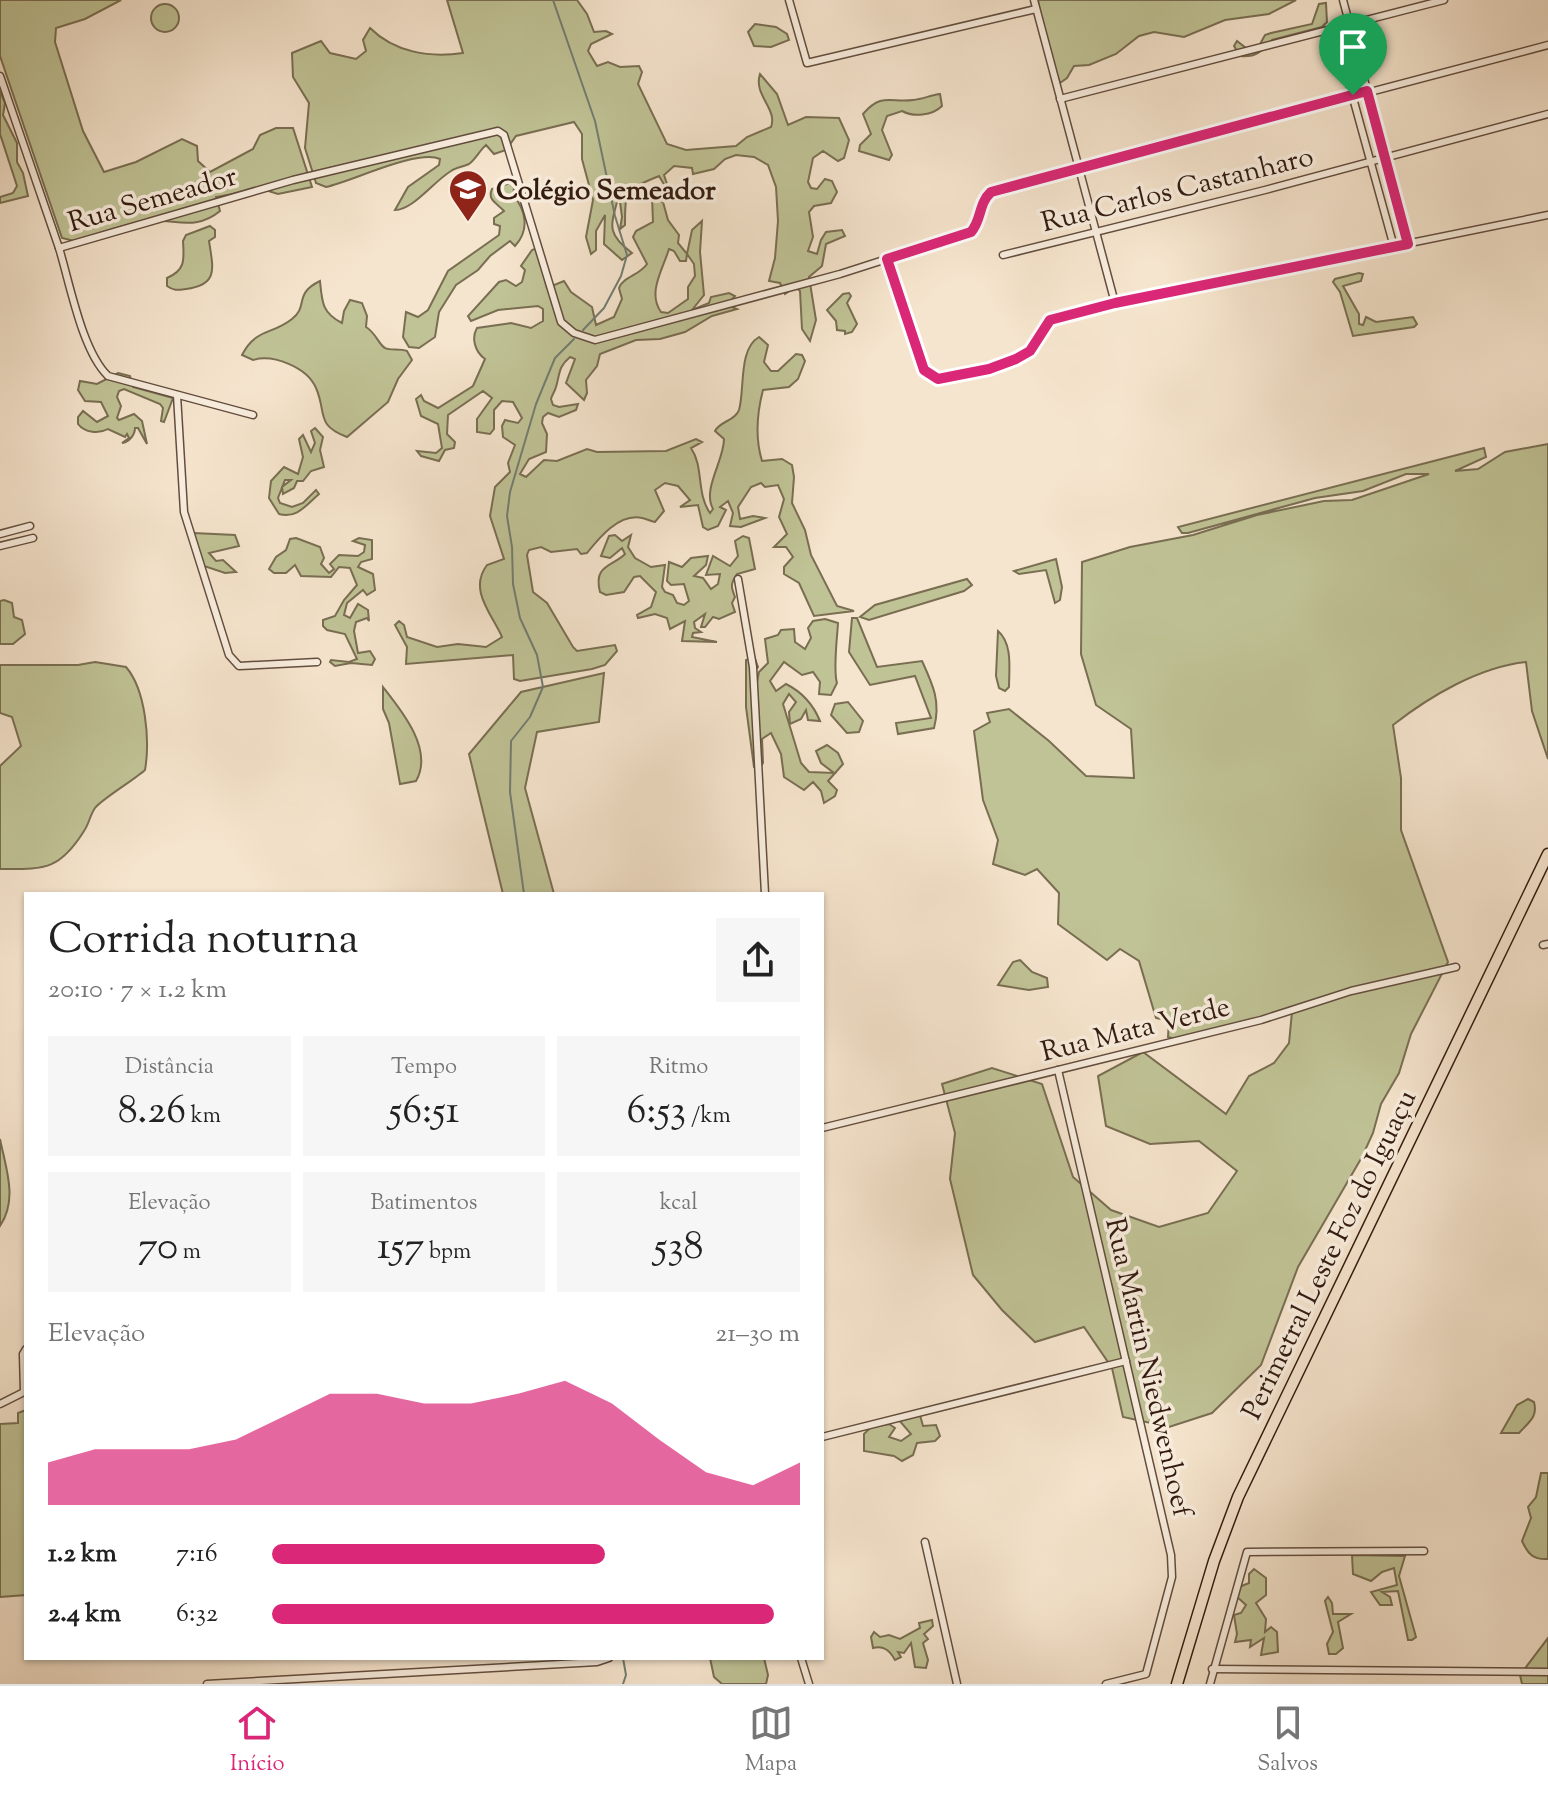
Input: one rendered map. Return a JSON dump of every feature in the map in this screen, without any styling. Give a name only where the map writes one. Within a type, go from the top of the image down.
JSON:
[{"type":"highway","name":"Perimetral Leste Foz do Iguaçu","points":[[1177,1684],[1194,1619],[1238,1497],[1548,854]]},
{"type":"street","points":[[789,0],[807,63],[1036,9]]},
{"type":"street","points":[[1034,0],[1115,303]]},
{"type":"street","points":[[1343,0],[1408,244]]},
{"type":"street","points":[[1060,99],[1444,0]]},
{"type":"street","points":[[1334,29],[1394,247]]},
{"type":"street","points":[[1548,45],[991,192],[984,199],[978,223],[971,232],[887,259],[924,370],[938,379],[989,369],[1016,359],[1030,351],[1050,320],[1115,303],[1548,215]]},
{"type":"street","name":"Rua Semeador","points":[[0,76],[59,248],[293,180],[498,131],[504,135],[561,322],[574,333],[595,340],[887,259]]},
{"type":"street","name":"Rua Carlos Castanharo","points":[[1003,255],[1548,114]]},
{"type":"street","points":[[59,248],[99,367],[115,379],[253,415]]},
{"type":"street","points":[[177,395],[184,512],[229,655],[239,666],[317,662]]},
{"type":"street","points":[[0,534],[30,526]]},
{"type":"street","points":[[0,546],[33,538]]},
{"type":"street","points":[[738,579],[753,667],[765,892]]},
{"type":"street","name":"Rua Mata Verde","points":[[824,1128],[1261,1020],[1351,991],[1456,967]]},
{"type":"street","name":"Rua Martin Niedwenhoef","points":[[1058,1070],[1171,1555],[1172,1577],[1146,1674],[1106,1684]]},
{"type":"street","points":[[24,1352],[24,1373]]},
{"type":"street","points":[[824,1436],[1126,1361]]},
{"type":"street","points":[[0,1404],[24,1392]]},
{"type":"street","points":[[925,1542],[957,1684]]},
{"type":"street","points":[[1210,1684],[1247,1552],[1424,1551]]},
{"type":"street","points":[[207,1684],[603,1660]]},
{"type":"street","points":[[802,1660],[809,1684]]},
{"type":"street","points":[[1212,1669],[1548,1672]]},
{"type":"green space","points":[[0,0],[121,0],[85,19],[56,28],[55,42],[83,131],[104,172],[136,162],[182,139],[197,146],[198,161],[210,172],[253,149],[260,135],[276,128],[293,128],[312,187],[278,194],[262,189],[216,197],[220,211],[203,221],[139,222],[74,241],[62,238],[0,56]]},
{"type":"green space","points":[[447,0],[577,0],[594,32],[612,34],[591,44],[588,51],[597,66],[608,62],[620,67],[639,66],[642,72],[638,84],[667,144],[686,150],[736,146],[747,137],[771,127],[771,114],[760,89],[760,74],[777,94],[788,125],[806,117],[839,118],[849,140],[844,158],[838,161],[823,151],[813,158],[808,182],[811,188],[817,189],[825,179],[832,181],[837,192],[831,203],[814,206],[809,212],[813,237],[808,251],[817,254],[826,232],[842,230],[845,236],[826,244],[822,266],[809,277],[816,320],[810,341],[802,329],[800,291],[795,287],[785,294],[780,283],[769,281],[775,258],[778,221],[776,187],[768,165],[754,157],[736,155],[725,159],[714,169],[693,174],[692,168],[674,166],[664,175],[671,196],[659,176],[640,184],[627,197],[625,225],[620,229],[619,194],[612,227],[617,239],[632,253],[622,260],[604,244],[605,215],[596,231],[596,250],[591,254],[586,237],[593,200],[582,159],[582,134],[574,122],[516,136],[506,150],[494,154],[486,145],[469,164],[444,176],[402,209],[395,210],[408,187],[439,165],[440,159],[416,158],[326,187],[316,183],[305,148],[309,103],[293,77],[292,53],[321,41],[330,53],[356,59],[366,51],[363,40],[370,28],[401,48],[425,54],[463,53]]},
{"type":"green space","points":[[1038,0],[1296,0],[1269,14],[1225,20],[1184,37],[1154,32],[1139,36],[1116,54],[1089,65],[1074,66],[1060,83],[1045,41]]},
{"type":"green space","points":[[1326,3],[1327,22],[1322,27],[1272,40],[1250,56],[1240,56],[1234,46],[1237,41],[1246,48],[1259,46],[1265,35],[1312,24],[1319,4]]},
{"type":"green space","points":[[165,4],[175,8],[179,18],[175,28],[165,32],[155,28],[151,18],[155,8]]},
{"type":"green space","points":[[755,24],[776,27],[787,34],[789,40],[771,47],[754,46],[748,32]]},
{"type":"green space","points":[[0,91],[5,103],[3,115],[17,143],[17,162],[28,196],[0,203],[0,197],[13,193],[17,186],[0,134]]},
{"type":"green space","points":[[940,94],[942,106],[933,112],[917,115],[902,111],[887,116],[882,130],[892,155],[889,160],[859,151],[860,145],[871,134],[863,114],[870,107],[881,101],[905,101]]},
{"type":"green space","points":[[510,183],[524,220],[520,240],[515,246],[510,241],[456,285],[439,312],[435,337],[419,348],[409,347],[403,337],[406,312],[418,317],[428,310],[448,271],[499,235],[500,226],[494,224],[494,218],[504,211],[491,193],[492,189]]},
{"type":"green space","points":[[652,197],[663,202],[668,220],[679,235],[678,243],[687,254],[692,230],[702,221],[700,252],[704,295],[692,310],[709,303],[711,297],[729,293],[735,296],[727,305],[737,309],[712,316],[685,332],[660,339],[636,340],[600,354],[597,366],[586,380],[584,400],[566,383],[575,359],[570,357],[561,367],[551,399],[553,405],[559,407],[578,404],[576,410],[559,417],[548,413],[543,417],[547,434],[546,452],[529,459],[520,474],[526,477],[544,460],[557,461],[587,449],[597,452],[666,451],[696,439],[702,442],[691,448],[710,513],[713,509],[710,493],[724,439],[715,431],[739,410],[745,360],[752,343],[759,337],[768,345],[764,362],[771,371],[778,371],[796,354],[802,355],[805,361],[798,379],[789,387],[763,390],[758,426],[762,461],[782,459],[792,465],[792,503],[805,530],[811,555],[837,606],[854,611],[814,616],[799,583],[784,574],[784,567],[793,557],[786,547],[774,547],[787,534],[779,517],[784,499],[778,485],[765,487],[761,483],[751,487],[738,507],[740,519],[753,516],[765,518],[741,527],[730,526],[733,513],[728,501],[720,507],[726,510],[718,526],[708,530],[703,527],[698,505],[680,507],[690,500],[678,486],[665,483],[655,490],[664,511],[655,522],[634,517],[625,519],[610,528],[587,553],[581,554],[577,549],[551,552],[541,547],[529,550],[527,555],[533,592],[547,603],[573,647],[577,651],[615,645],[617,651],[605,665],[520,681],[514,679],[513,655],[406,664],[407,647],[395,625],[399,621],[404,625],[407,637],[437,647],[458,644],[486,647],[502,637],[484,602],[480,584],[487,565],[504,559],[490,516],[495,487],[510,472],[508,463],[515,445],[503,437],[502,426],[505,420],[518,423],[522,418],[513,402],[502,401],[494,410],[494,429],[490,434],[477,432],[477,419],[492,398],[483,391],[448,415],[447,434],[455,442],[454,448],[445,450],[439,461],[421,456],[417,451],[436,453],[442,448],[438,424],[421,416],[416,399],[421,395],[424,401],[438,408],[473,386],[485,359],[475,345],[477,328],[511,323],[531,328],[543,321],[543,309],[538,306],[498,310],[471,321],[468,316],[499,282],[506,280],[516,286],[522,282],[525,270],[521,266],[532,250],[537,248],[547,288],[564,281],[571,292],[592,307],[596,325],[614,317],[622,299],[621,284],[647,264],[633,237],[636,231],[653,222]],"holes":[[[669,249],[680,261],[686,261],[687,254],[694,264],[695,276],[688,287],[688,299],[668,313],[661,312],[657,305],[656,289]]]},
{"type":"green space","points":[[210,226],[215,230],[215,237],[209,241],[212,267],[209,279],[204,284],[186,289],[176,290],[167,286],[167,278],[181,268],[186,235]]},
{"type":"green space","points":[[1363,274],[1361,281],[1343,286],[1359,314],[1359,324],[1363,325],[1366,317],[1376,322],[1413,317],[1417,324],[1353,336],[1340,292],[1333,282]]},
{"type":"green space","points":[[320,281],[323,301],[330,315],[342,323],[350,300],[362,303],[367,316],[366,327],[387,349],[407,351],[412,360],[398,379],[388,402],[347,437],[326,423],[316,388],[305,374],[289,364],[270,359],[253,360],[242,355],[253,340],[292,319],[300,309],[304,295]]},
{"type":"green space","points":[[849,293],[851,296],[847,303],[857,324],[852,332],[845,334],[845,331],[837,330],[836,321],[827,310],[843,294]]},
{"type":"green space","points":[[118,373],[130,376],[133,387],[173,398],[164,422],[161,421],[163,408],[160,404],[124,389],[119,391],[117,397],[121,406],[117,418],[119,420],[134,414],[142,421],[147,444],[138,428],[129,440],[122,443],[129,438],[127,434],[125,437],[108,429],[92,432],[78,424],[78,417],[83,411],[97,422],[108,416],[101,402],[85,401],[78,390],[80,381],[97,384]]},
{"type":"green space","points":[[315,428],[323,437],[320,450],[324,467],[311,471],[303,481],[297,481],[294,488],[283,494],[282,488],[278,498],[280,503],[292,507],[303,503],[316,490],[319,494],[291,515],[279,514],[269,498],[271,481],[284,467],[298,474],[303,457],[299,439],[303,435],[311,452],[315,443],[311,431]]},
{"type":"green space","points":[[1548,444],[1548,759],[1532,711],[1526,662],[1491,670],[1456,684],[1393,725],[1401,778],[1401,830],[1448,962],[1411,1034],[1399,1073],[1381,1104],[1362,1157],[1298,1267],[1261,1365],[1212,1413],[1169,1427],[1123,1417],[1112,1368],[1084,1327],[1035,1342],[1002,1310],[973,1275],[950,1179],[955,1133],[942,1084],[992,1068],[1042,1084],[1073,1177],[1111,1210],[1159,1227],[1208,1213],[1237,1171],[1199,1141],[1150,1144],[1106,1126],[1098,1076],[1143,1052],[1226,1114],[1249,1076],[1274,1063],[1289,1043],[1292,1012],[1185,1042],[1168,1037],[1169,1021],[1156,1018],[1139,961],[1120,949],[1107,960],[1058,924],[1059,893],[1037,869],[1025,875],[993,864],[998,840],[983,800],[974,731],[990,722],[987,713],[1009,709],[1086,776],[1134,778],[1131,729],[1096,705],[1081,654],[1082,562],[1130,547],[1193,535],[1257,515],[1324,501],[1352,500],[1429,474],[1406,474],[1363,491],[1315,498],[1188,533],[1182,533],[1178,527],[1484,448],[1486,457],[1455,471],[1478,469],[1505,452]]},
{"type":"green space","points":[[193,533],[235,535],[239,546],[209,553],[216,561],[223,560],[236,572],[225,573],[201,565]]},
{"type":"green space","points":[[615,535],[622,541],[631,535],[628,547],[635,558],[651,567],[665,565],[662,587],[673,595],[677,603],[684,605],[689,601],[684,584],[671,585],[667,581],[669,562],[682,567],[691,558],[708,556],[706,565],[694,576],[703,578],[711,589],[718,584],[720,574],[706,575],[713,556],[730,566],[738,556],[735,541],[743,536],[749,538],[755,569],[737,574],[733,580],[735,597],[732,603],[735,612],[719,619],[713,617],[705,627],[701,627],[705,614],[694,622],[695,628],[701,632],[693,633],[692,637],[717,642],[682,641],[685,621],[670,629],[667,618],[655,614],[638,618],[637,615],[651,607],[656,592],[640,576],[634,577],[624,592],[606,595],[600,592],[601,572],[625,554],[622,548],[610,558],[601,556],[609,536]]},
{"type":"green space","points":[[296,538],[320,547],[324,558],[321,564],[329,573],[334,569],[330,564],[339,555],[358,556],[364,552],[365,545],[353,541],[359,538],[372,540],[372,559],[361,562],[358,567],[373,574],[375,590],[367,595],[363,590],[347,603],[344,615],[350,618],[358,604],[368,610],[369,621],[367,618],[356,622],[354,631],[358,653],[370,651],[375,659],[372,665],[351,663],[335,666],[330,662],[357,659],[345,634],[323,626],[323,620],[335,616],[357,585],[350,568],[339,567],[331,577],[301,576],[295,565],[286,573],[274,573],[269,569],[276,557],[286,550],[290,539]]},
{"type":"green space","points":[[1056,559],[1062,587],[1060,600],[1055,603],[1046,570],[1019,574],[1014,571]]},
{"type":"green space","points":[[967,579],[972,585],[964,591],[869,620],[860,617],[875,605]]},
{"type":"green space","points":[[0,601],[12,603],[14,617],[22,620],[25,634],[13,644],[0,644]]},
{"type":"green space","points":[[852,618],[857,618],[877,667],[922,661],[936,702],[934,728],[898,734],[896,723],[931,718],[915,676],[870,685],[849,652]]},
{"type":"green space","points":[[825,619],[838,623],[837,683],[831,695],[819,694],[820,682],[813,672],[802,675],[784,662],[770,681],[776,691],[786,684],[797,691],[810,704],[820,721],[808,720],[806,710],[801,719],[790,724],[789,712],[796,702],[789,694],[783,704],[801,763],[809,772],[834,773],[821,763],[816,751],[827,745],[838,753],[843,764],[828,781],[837,790],[835,796],[824,803],[821,791],[813,782],[804,790],[784,777],[781,754],[771,733],[762,739],[763,763],[759,769],[754,767],[746,707],[746,660],[754,656],[758,667],[754,672],[757,682],[759,672],[768,663],[765,639],[778,635],[781,630],[794,629],[795,642],[805,649],[811,638],[808,628],[813,621]]},
{"type":"green space","points":[[998,631],[1006,643],[1009,657],[1009,687],[1005,691],[999,688],[996,676]]},
{"type":"green space","points":[[95,662],[126,667],[133,677],[145,716],[145,770],[95,808],[75,844],[58,861],[39,868],[0,869],[0,766],[21,746],[12,717],[0,713],[0,665],[78,665]]},
{"type":"green space","points":[[604,673],[599,722],[537,732],[525,788],[553,892],[503,892],[469,754],[521,692]]},
{"type":"green space","points":[[383,687],[407,719],[418,744],[421,769],[416,781],[400,784],[389,723],[383,709]]},
{"type":"green space","points":[[848,702],[863,721],[859,732],[847,733],[831,715],[835,704]]},
{"type":"green space","points":[[1020,960],[1032,972],[1047,978],[1048,987],[1029,990],[998,985],[1013,962]]},
{"type":"green space","points":[[0,1139],[9,1195],[0,1226]]},
{"type":"green space","points":[[1528,1399],[1534,1402],[1534,1416],[1519,1433],[1501,1433],[1517,1405]]},
{"type":"green space","points":[[24,1411],[24,1595],[0,1597],[0,1424],[18,1423],[18,1413]]},
{"type":"green space","points":[[920,1415],[923,1426],[936,1425],[940,1436],[935,1441],[917,1443],[913,1455],[902,1461],[894,1456],[864,1451],[864,1434],[871,1427],[889,1424],[895,1428],[889,1437],[901,1441],[911,1434],[898,1419]]},
{"type":"green space","points":[[1541,1473],[1548,1473],[1548,1559],[1532,1555],[1522,1541],[1531,1518],[1528,1507],[1536,1497]]},
{"type":"green space","points":[[1352,1555],[1405,1556],[1399,1576],[1416,1637],[1412,1640],[1408,1640],[1398,1591],[1382,1592],[1390,1597],[1392,1605],[1380,1605],[1371,1592],[1397,1585],[1394,1568],[1382,1572],[1371,1581],[1353,1574]]},
{"type":"green space","points":[[1254,1569],[1266,1578],[1266,1595],[1256,1603],[1266,1619],[1265,1632],[1271,1627],[1277,1632],[1278,1652],[1261,1655],[1264,1638],[1250,1647],[1251,1640],[1235,1642],[1234,1615],[1241,1613],[1246,1605],[1235,1595],[1239,1587],[1249,1583],[1249,1574]]},
{"type":"green space","points":[[1328,1597],[1333,1614],[1351,1614],[1338,1622],[1343,1648],[1336,1654],[1329,1654],[1327,1644],[1333,1632],[1325,1601]]},
{"type":"green space","points":[[932,1620],[933,1626],[924,1634],[928,1639],[923,1643],[928,1660],[926,1668],[915,1667],[911,1643],[904,1653],[898,1652],[901,1657],[895,1660],[886,1650],[873,1648],[871,1637],[874,1632],[880,1637],[889,1635],[900,1639],[920,1628],[919,1623]]},
{"type":"green space","points":[[1548,1638],[1548,1684],[1522,1684],[1520,1675]]},
{"type":"green space","points":[[710,1660],[764,1660],[768,1675],[766,1684],[722,1684],[714,1677]]},
{"type":"waterway","points":[[553,0],[595,121],[615,216],[627,255],[621,276],[604,308],[583,330]]},
{"type":"waterway","points":[[524,892],[510,792],[511,741],[530,717],[543,687],[537,655],[520,618],[513,584],[507,516],[510,492],[536,404],[555,358],[574,339]]},
{"type":"waterway","points":[[623,1660],[626,1675],[623,1684]]},
{"type":"place","name":"Colégio Semeador","points":[[468,223]]},
{"type":"route","points":[[1367,91],[1408,244],[1115,303],[1050,320],[1030,351],[989,369],[938,379],[924,370],[887,259],[971,232],[978,223],[984,199],[991,192],[1353,95],[1367,91]]}]
